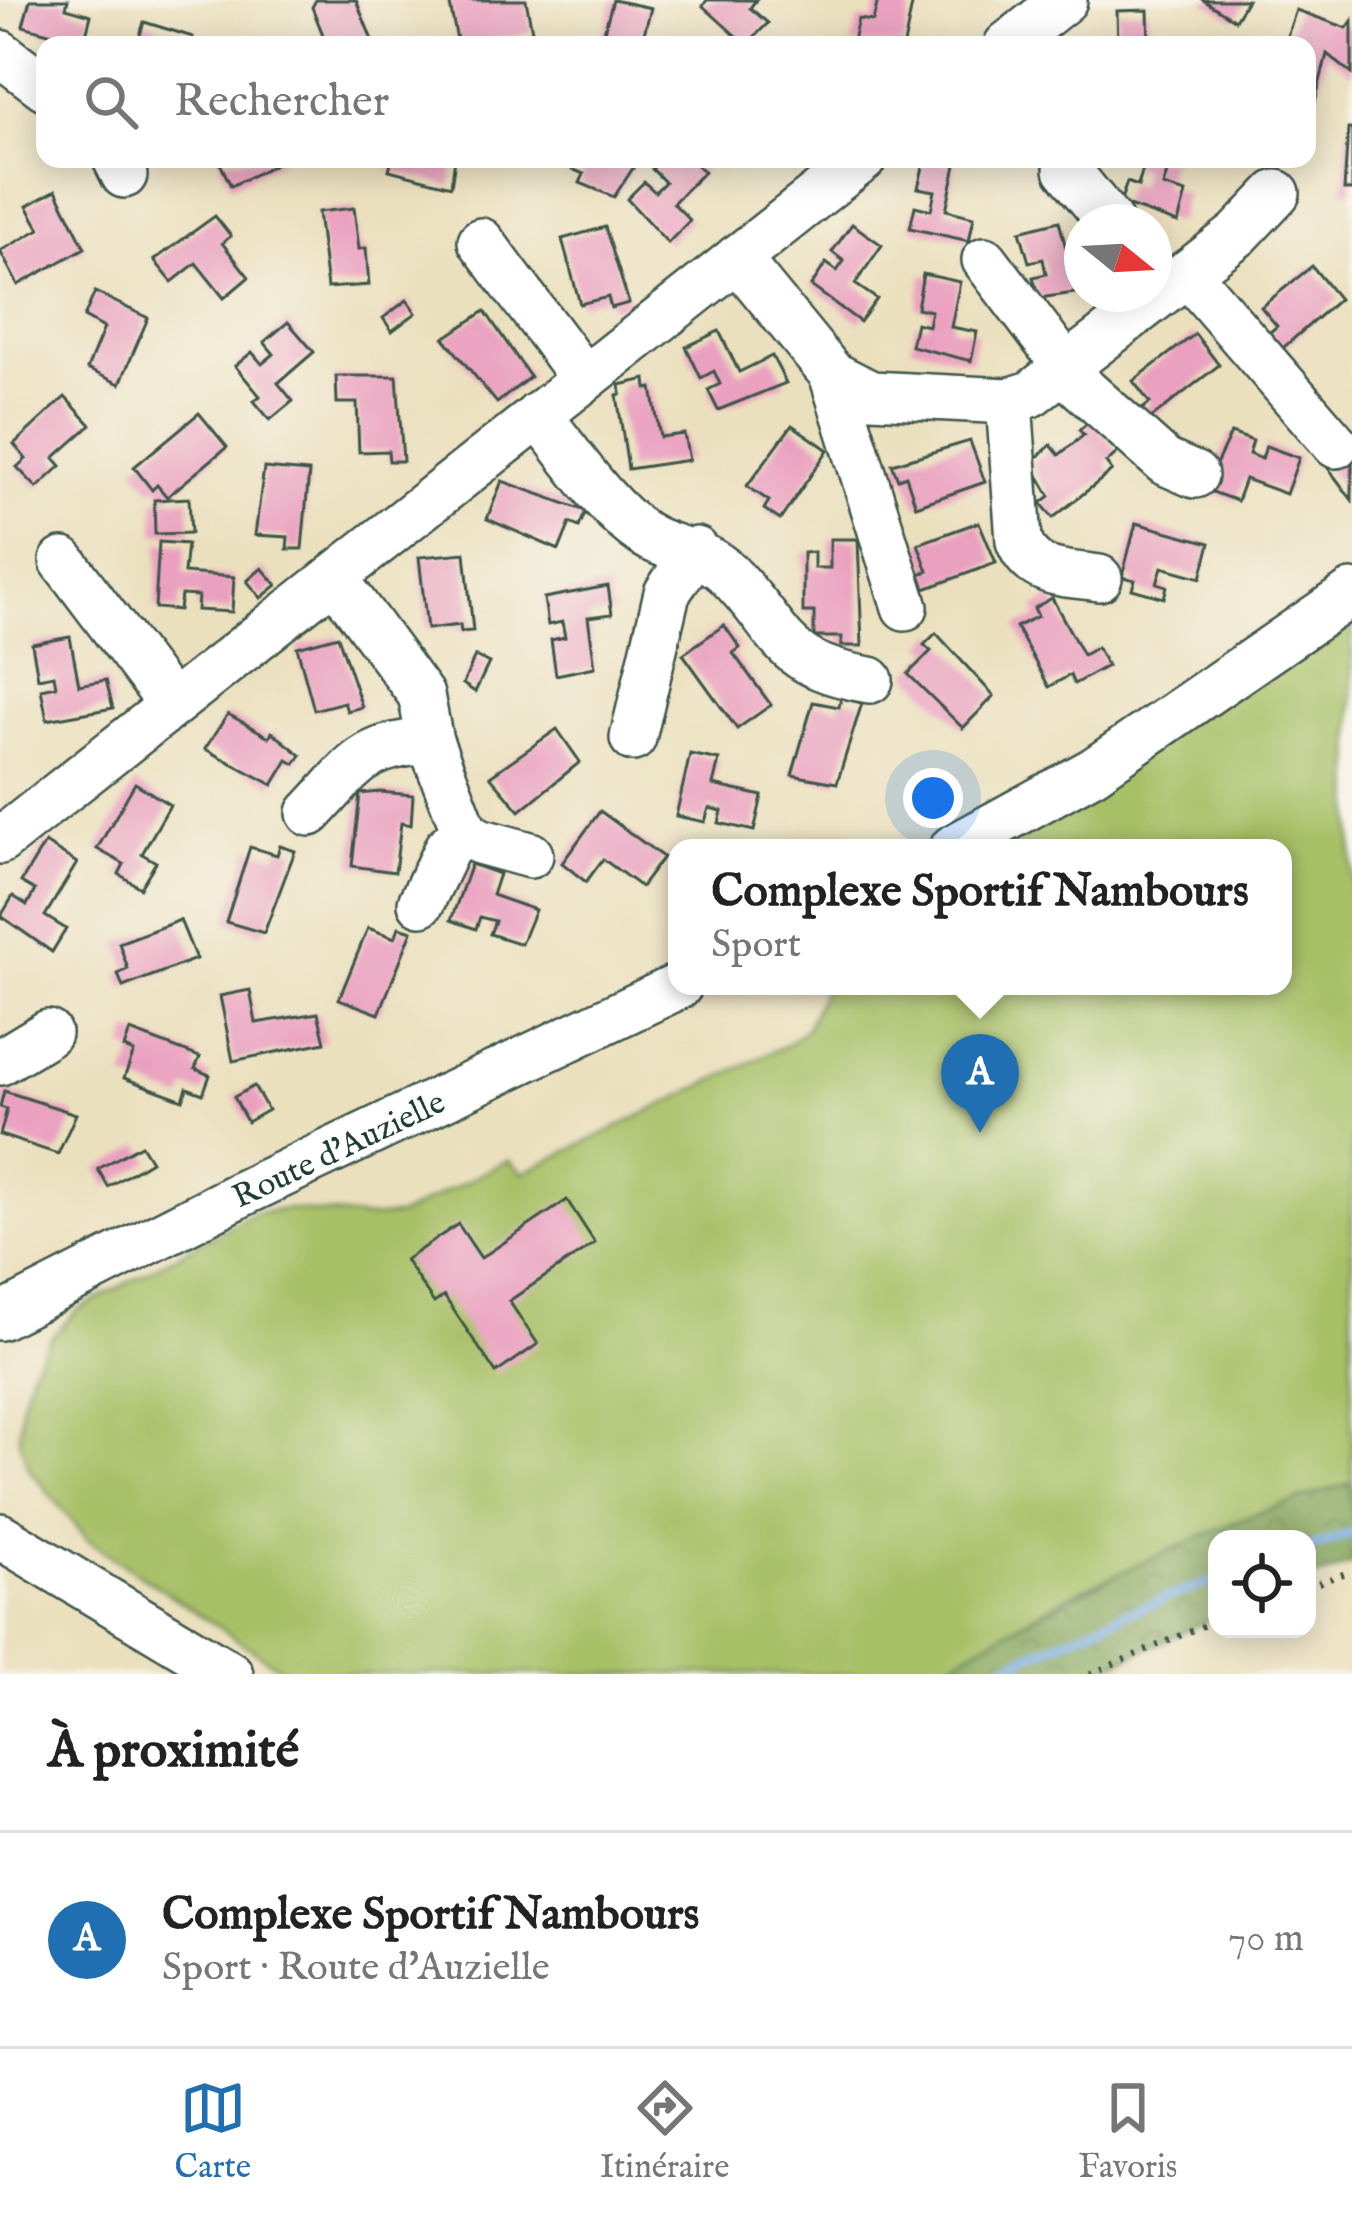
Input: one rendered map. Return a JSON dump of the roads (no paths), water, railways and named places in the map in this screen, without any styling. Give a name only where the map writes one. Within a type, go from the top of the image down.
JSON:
[{"type":"street","points":[[1018,36],[1064,0]]},
{"type":"street","points":[[0,53],[36,80]]},
{"type":"street","points":[[0,841],[852,168]]},
{"type":"street","points":[[1067,169],[1095,204]]},
{"type":"street","points":[[1172,277],[1238,234],[1277,193]]},
{"type":"street","points":[[481,241],[584,379]]},
{"type":"street","points":[[737,259],[832,374],[905,607]]},
{"type":"street","points":[[985,260],[1064,369],[1165,462],[1195,475]]},
{"type":"street","points":[[1172,284],[1336,445]]},
{"type":"street","points":[[832,374],[871,394],[1009,401],[1030,394],[1131,312]]},
{"type":"street","points":[[1009,401],[1019,541],[1025,557],[1038,568],[1099,578]]},
{"type":"street","points":[[538,415],[629,522],[665,546],[695,550],[726,573],[787,650],[831,674],[870,680]]},
{"type":"street","points":[[633,739],[667,593],[695,550]]},
{"type":"street","points":[[63,561],[171,704]]},
{"type":"street","points":[[334,577],[421,695],[430,741],[465,832],[479,842],[530,855]]},
{"type":"street","points":[[970,839],[1093,772],[1352,593]]},
{"type":"street","points":[[310,813],[367,752],[386,744],[430,741]]},
{"type":"street","points":[[421,903],[447,848],[465,832]]},
{"type":"street","name":"Route d'Auzielle","points":[[0,1317],[241,1193],[668,991]]},
{"type":"street","points":[[0,1062],[48,1033]]},
{"type":"street","points":[[0,1513],[41,1556]]},
{"type":"street","points":[[0,1536],[41,1556],[230,1674]]},
{"type":"waterway","points":[[1316,1546],[1352,1533]]},
{"type":"waterway","points":[[986,1674],[1208,1583]]},
{"type":"place","name":"Complexe Sportif Nambours","points":[[980,1133]]}]
